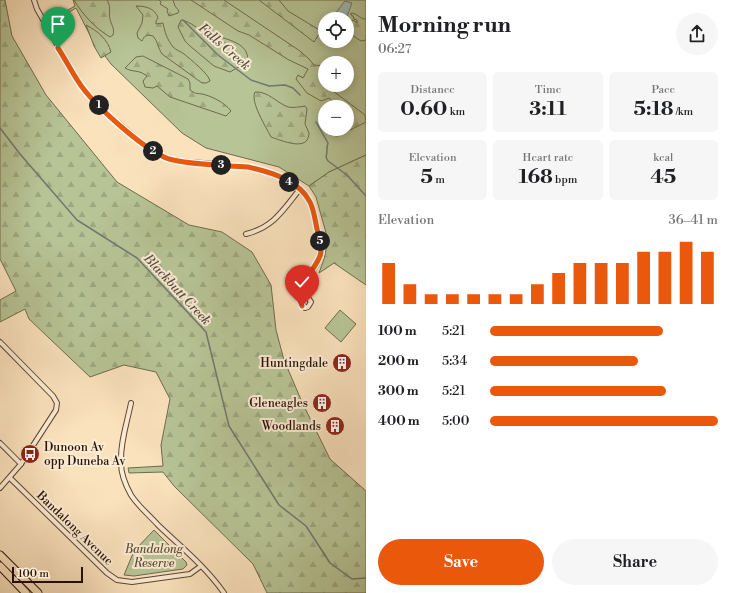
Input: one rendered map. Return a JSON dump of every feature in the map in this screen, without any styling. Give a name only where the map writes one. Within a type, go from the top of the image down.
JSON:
[{"type":"highway","points":[[0,555],[38,593]]},
{"type":"highway","points":[[0,566],[26,593]]},
{"type":"street","points":[[34,0],[37,9],[58,48],[82,87],[109,115],[149,148],[167,158],[178,161],[248,167],[284,179],[300,189],[313,208],[321,247],[320,257],[303,284],[300,294],[300,301],[305,308],[308,307],[311,302],[307,296],[306,281]]},
{"type":"street","points":[[246,234],[262,230],[274,221],[300,189]]},
{"type":"street","points":[[0,342],[53,396],[57,403],[56,410],[21,464],[0,488]]},
{"type":"street","points":[[131,403],[121,455],[121,465],[126,486],[142,509],[218,584],[224,593]]},
{"type":"street","points":[[0,443],[21,464]]},
{"type":"street","name":"Bandalong Avenue","points":[[10,478],[107,573],[118,580],[132,582],[190,574],[200,566]]},
{"type":"green space","points":[[0,0],[5,0],[12,36],[46,95],[117,182],[189,225],[222,232],[252,252],[271,285],[276,330],[284,360],[302,402],[330,459],[366,491],[366,593],[267,593],[253,564],[174,486],[163,472],[129,473],[128,468],[163,466],[161,445],[170,399],[156,372],[124,365],[90,377],[29,319],[25,309],[0,322],[0,300],[16,291],[0,259]]},
{"type":"green space","points":[[73,0],[366,0],[366,155],[329,172],[309,186],[279,167],[206,148],[182,133],[111,64],[91,37],[76,8],[53,22],[52,19],[75,6]]},
{"type":"green space","points":[[74,0],[107,0],[113,35],[110,37],[94,25],[81,11]]},
{"type":"green space","points":[[159,0],[173,0],[179,11],[178,13],[169,16],[167,11],[168,9],[160,4],[161,2]]},
{"type":"green space","points":[[191,0],[224,0],[300,51],[314,65],[318,65],[318,92],[334,92],[345,100],[331,100],[329,98],[319,100],[307,93],[296,79],[298,75],[303,78],[308,69],[289,60],[249,35],[238,31]]},
{"type":"green space","points":[[259,0],[279,0],[288,11],[318,29],[318,36],[314,42]]},
{"type":"green space","points":[[136,6],[143,6],[155,12],[158,18],[156,24],[163,23],[166,36],[173,47],[199,67],[210,81],[202,83],[162,54],[153,36],[146,36],[142,41],[138,38],[137,33],[142,23],[143,15]]},
{"type":"green space","points":[[354,14],[366,19],[366,40],[361,41],[354,36],[354,21],[357,23],[357,20],[354,19]]},
{"type":"green space","points":[[181,20],[188,22],[204,32],[240,45],[245,49],[247,62],[230,72],[214,66],[185,41],[178,27]]},
{"type":"green space","points":[[86,25],[102,36],[108,44],[111,52],[101,58],[94,46]]},
{"type":"green space","points":[[143,56],[188,79],[190,83],[190,90],[214,98],[231,111],[226,116],[170,97],[157,86],[153,88],[145,87],[143,81],[147,76],[141,72],[125,68],[136,57]]},
{"type":"green space","points":[[255,92],[264,93],[288,107],[305,106],[307,109],[305,124],[309,133],[307,140],[304,143],[295,144],[271,137],[257,108],[254,96]]},
{"type":"green space","points":[[354,107],[365,115],[366,122],[354,128]]},
{"type":"green space","points":[[366,155],[366,285],[334,263],[319,273],[328,240],[316,197],[309,186],[329,172]]},
{"type":"green space","points":[[340,310],[356,324],[341,342],[325,328]]},
{"type":"green space","name":"Bandalong Reserve","points":[[154,530],[186,562],[187,565],[183,569],[134,576],[124,575],[134,551]]},
{"type":"water","points":[[345,1],[352,3],[349,12],[337,12]]},
{"type":"waterway","name":"Falls Creek","points":[[183,20],[218,55],[251,80],[269,86],[285,85],[293,88],[300,95]]},
{"type":"waterway","name":"Falls Creek","points":[[316,122],[328,143],[326,157],[328,161],[347,175],[366,196]]},
{"type":"waterway","name":"Blackbutt Creek","points":[[0,128],[20,154],[77,220],[137,258],[206,332],[229,426],[279,505],[306,526],[330,563],[352,579],[366,578]]},
{"type":"place","name":"Huntingdale","points":[[342,363]]},
{"type":"place","name":"Gleneagles","points":[[322,403]]},
{"type":"place","name":"Woodlands","points":[[335,426]]},
{"type":"place","name":"Dunoon Av opp Duneba Av","points":[[30,454]]},
{"type":"route","points":[[58,48],[82,87],[109,115],[157,154],[178,161],[248,167],[270,173],[284,179],[300,189],[309,199],[313,208],[321,252],[317,263],[300,290],[300,301],[302,306]]}]
